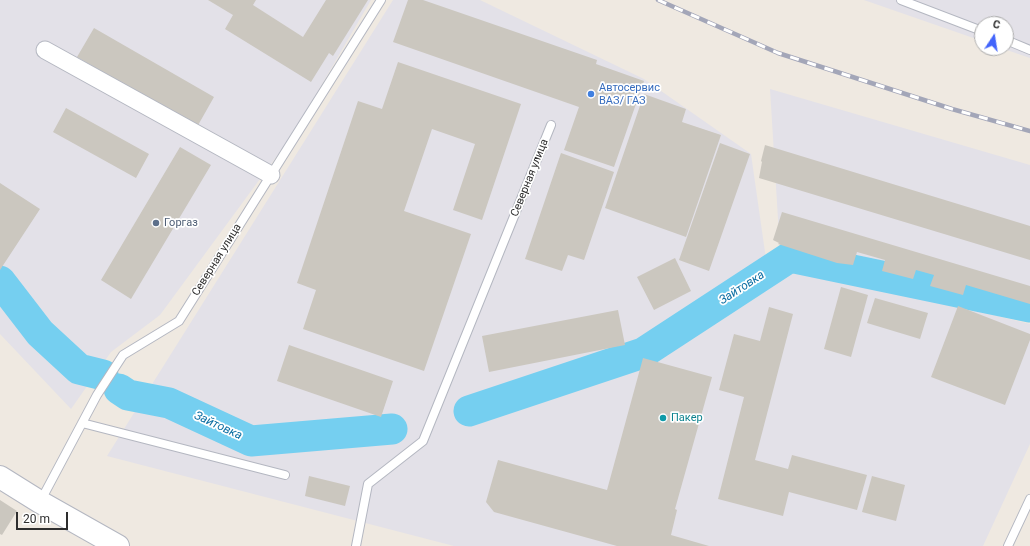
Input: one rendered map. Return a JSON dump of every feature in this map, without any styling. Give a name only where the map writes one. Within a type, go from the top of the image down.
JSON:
[{"type":"main road","points":[[0,477],[112,545]]},
{"type":"street","points":[[45,50],[271,175]]},
{"type":"lane","name":"Северная улица","points":[[40,502],[97,395],[123,355],[179,321],[381,0]]},
{"type":"lane","points":[[901,0],[974,28]]},
{"type":"lane","points":[[1014,43],[1030,50]]},
{"type":"lane","name":"Северная улица","points":[[356,546],[368,484],[422,441],[551,125]]},
{"type":"lane","points":[[82,423],[285,475]]},
{"type":"lane","points":[[1008,546],[1030,499]]},
{"type":"shaded area","points":[[0,0],[371,0],[293,134],[160,315],[111,352],[71,409],[0,334]]},
{"type":"shaded area","name":"Пакер","points":[[393,0],[480,0],[644,79],[751,154],[766,259],[1030,324],[1030,444],[983,546],[454,546],[107,456]]},
{"type":"shaded area","points":[[864,0],[1030,0],[1030,58],[1014,52],[1014,16],[974,16],[974,38]]},
{"type":"shaded area","points":[[770,89],[1030,165],[1030,300],[779,235]]},
{"type":"building","points":[[208,0],[256,0],[253,5],[303,37],[326,0],[368,0],[333,56],[329,53],[311,82],[225,29],[233,15]]},
{"type":"building","name":"Автосервис ВАЗ/ ГАЗ","points":[[408,0],[423,0],[597,60],[596,64],[644,81],[614,167],[564,150],[579,107],[393,42]]},
{"type":"building","points":[[94,28],[214,97],[197,127],[77,57]]},
{"type":"building","points":[[398,62],[521,104],[482,220],[453,210],[475,144],[432,129],[404,211],[471,234],[424,371],[303,329],[316,290],[297,283],[358,101],[382,109]]},
{"type":"building","points":[[644,94],[686,109],[682,122],[721,135],[686,237],[605,208]]},
{"type":"building","points":[[66,108],[149,154],[136,178],[53,132]]},
{"type":"building","points":[[720,143],[750,154],[709,271],[679,260]]},
{"type":"building","points":[[765,145],[1030,226],[1030,260],[759,178]]},
{"type":"building","name":"Горгаз","points":[[180,147],[211,165],[131,299],[101,280]]},
{"type":"building","points":[[561,153],[614,172],[584,260],[568,255],[562,271],[525,259]]},
{"type":"building","points":[[0,183],[40,209],[0,270]]},
{"type":"building","points":[[782,212],[1030,286],[1030,304],[966,285],[963,295],[930,286],[934,275],[916,270],[913,279],[882,271],[885,260],[857,252],[853,265],[837,263],[778,244],[779,243],[773,240]]},
{"type":"building","points":[[675,258],[691,291],[654,310],[637,277]]},
{"type":"building","points":[[841,287],[868,295],[851,357],[824,349]]},
{"type":"building","points":[[875,298],[928,313],[920,339],[867,323]]},
{"type":"building","points":[[958,306],[1030,334],[1030,340],[1005,405],[931,377]]},
{"type":"building","points":[[769,307],[793,314],[755,460],[788,469],[792,455],[867,475],[857,510],[789,492],[783,516],[718,499],[744,397],[719,390],[734,334],[760,341]]},
{"type":"building","points":[[618,310],[625,345],[489,372],[482,336]]},
{"type":"building","points":[[289,345],[393,381],[381,417],[277,381]]},
{"type":"building","name":"Пакер","points":[[643,358],[712,377],[675,509],[677,510],[671,535],[709,546],[617,546],[494,512],[486,502],[498,460],[607,490]]},
{"type":"building","points":[[309,476],[350,486],[345,506],[305,496]]},
{"type":"building","points":[[872,476],[905,485],[896,521],[862,512]]},
{"type":"building","points":[[0,500],[17,511],[2,535],[0,534]]},
{"type":"waterway","name":"Зайтовка","points":[[469,411],[643,353],[790,257],[1030,307]]},
{"type":"waterway","name":"Зайтовка","points":[[0,281],[40,333],[79,369],[103,375]]},
{"type":"waterway","name":"Зайтовка","points":[[119,389],[128,395],[169,403],[251,441],[392,429]]},
{"type":"railway","points":[[658,0],[778,53],[952,109],[1030,131]]},
{"type":"place","name":"Автосервис ВАЗ/ ГАЗ","points":[[591,94]]},
{"type":"place","name":"Горгаз","points":[[156,223]]},
{"type":"place","name":"Пакер","points":[[663,418]]}]
